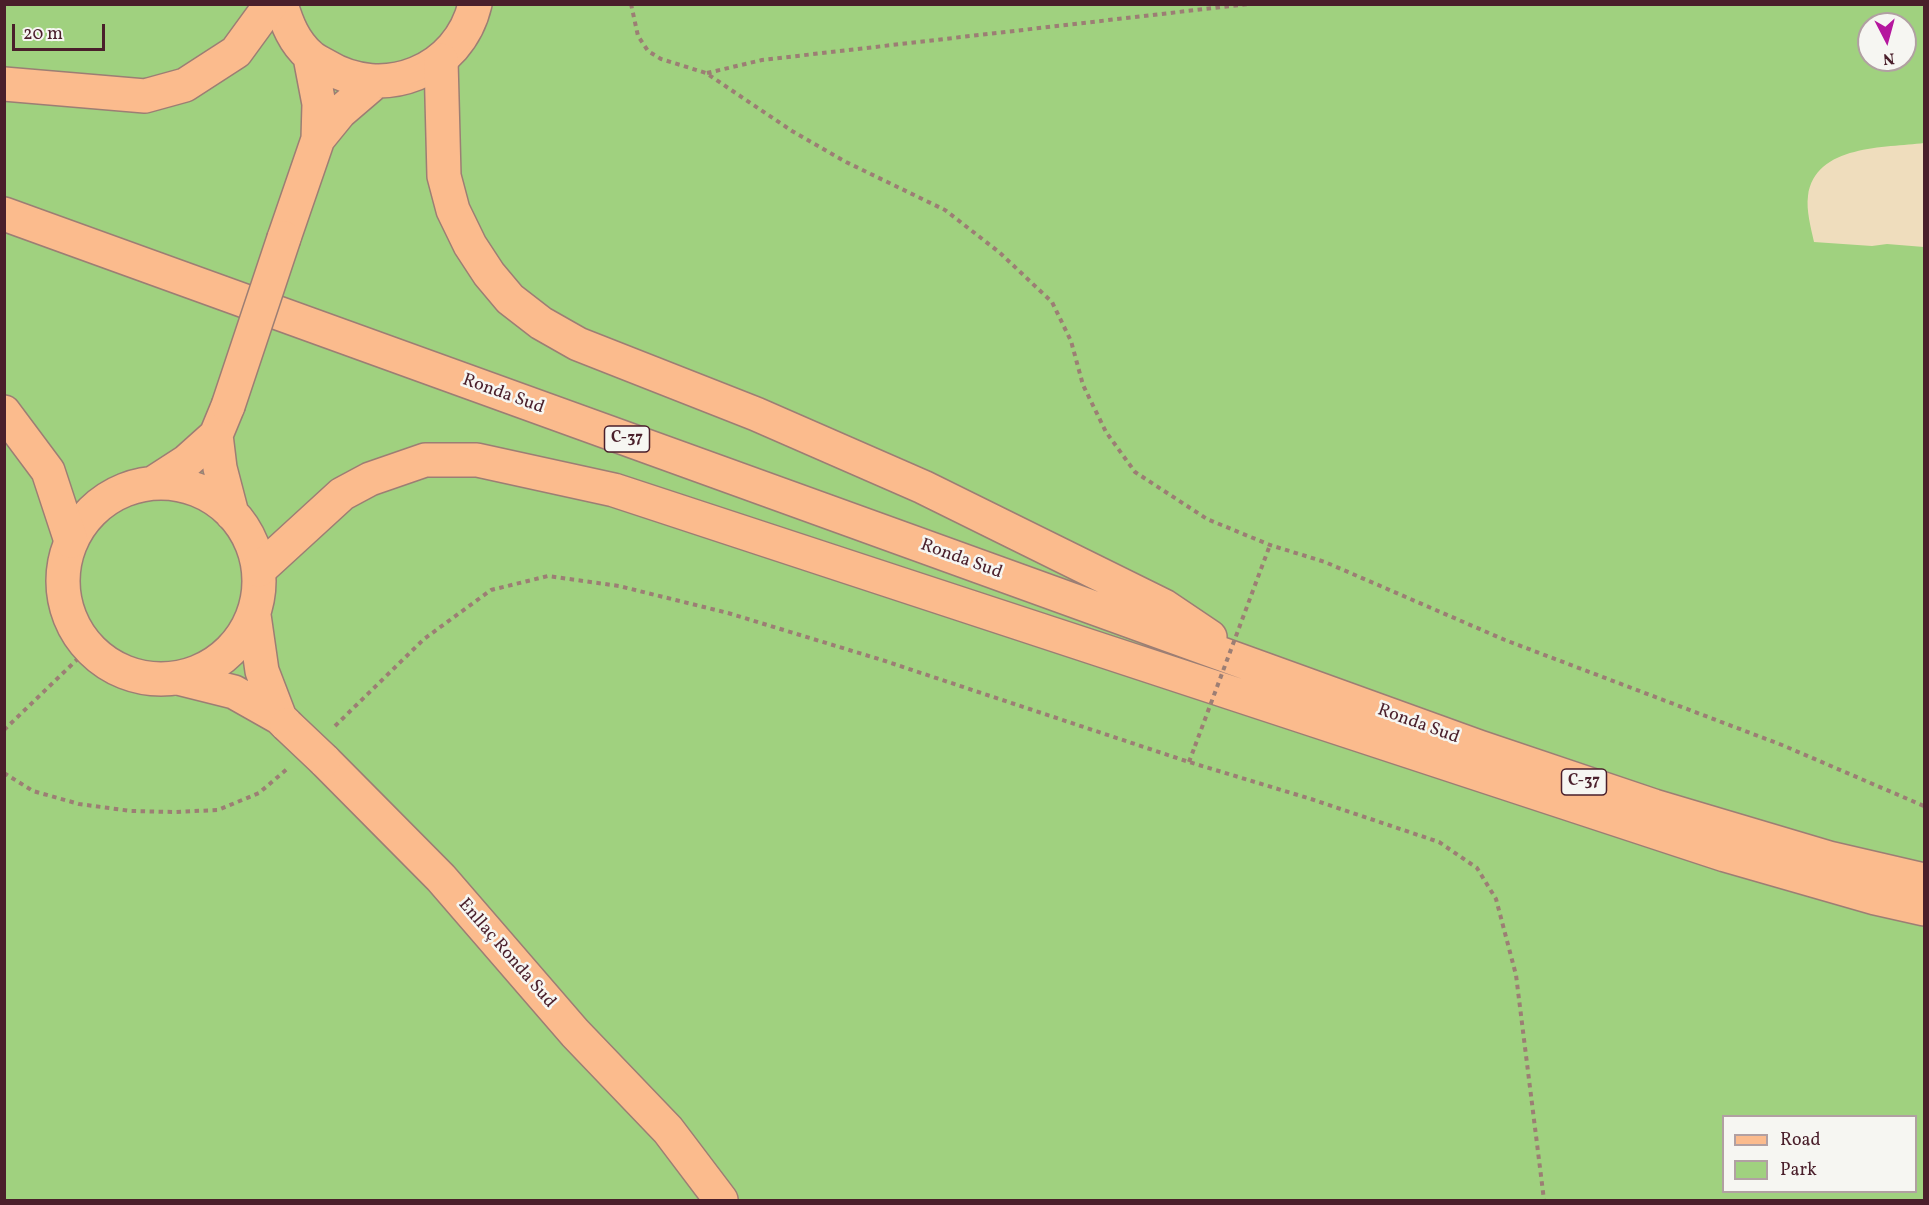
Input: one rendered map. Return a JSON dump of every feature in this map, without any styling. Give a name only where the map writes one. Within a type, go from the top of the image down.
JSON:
[{"type":"main road","points":[[4,84],[145,96],[185,85],[236,52],[271,4]]},
{"type":"main road","points":[[281,4],[288,29],[310,57],[340,75],[375,82],[410,77],[441,60],[462,36],[475,4]]},
{"type":"main road","points":[[232,514],[220,468],[222,420],[318,139],[319,104],[310,57]]},
{"type":"main road","points":[[441,60],[444,176],[453,210],[470,244],[489,274],[510,299],[540,323],[579,344],[756,414],[923,487],[1164,606],[1249,664]]},
{"type":"main road","points":[[318,139],[340,112],[375,82]]},
{"type":"main road","name":"Ronda Sud","points":[[4,214],[1479,747],[1654,806],[1829,858],[1924,880]]},
{"type":"main road","points":[[4,412],[48,471],[70,541]]},
{"type":"main road","points":[[153,483],[187,461],[222,420]]},
{"type":"main road","points":[[259,570],[342,494],[370,480],[425,460],[477,460],[614,490],[1714,852],[1875,898],[1924,909]]},
{"type":"main road","points":[[153,483],[175,484],[196,489],[216,500],[245,530],[254,550],[259,570],[259,593],[254,615],[242,638],[224,657],[202,670],[178,678],[145,678],[114,668],[88,648],[68,616],[62,578],[70,541],[85,519],[104,501],[127,489],[153,483]]},
{"type":"main road","name":"Enllaç Ronda Sud","points":[[254,615],[262,671],[284,721]]},
{"type":"main road","name":"Enllaç Ronda Sud","points":[[178,678],[234,692],[326,746],[575,1033],[668,1130],[721,1200]]},
{"type":"path","points":[[631,4],[638,36],[648,51],[661,59],[706,73],[810,142],[945,210],[999,252],[1052,302],[1071,341],[1083,385],[1106,432],[1135,472],[1206,519],[1270,545],[1325,562],[1505,640],[1782,745],[1924,806]]},
{"type":"path","points":[[706,73],[762,60],[1248,4]]},
{"type":"path","points":[[1189,762],[1270,545]]},
{"type":"path","points":[[326,746],[424,639],[491,590],[548,576],[619,586],[728,614],[882,660],[1439,842],[1477,868],[1496,899],[1516,975],[1544,1200]]},
{"type":"path","points":[[4,730],[88,648]]},
{"type":"path","points":[[4,773],[33,791],[79,804],[131,812],[174,812],[218,810],[259,793],[288,769]]},
{"type":"green space","points":[[4,5],[1924,5],[1924,143],[1872,148],[1838,158],[1824,166],[1813,179],[1808,201],[1814,242],[1924,247],[1924,1200],[5,1200]]}]
